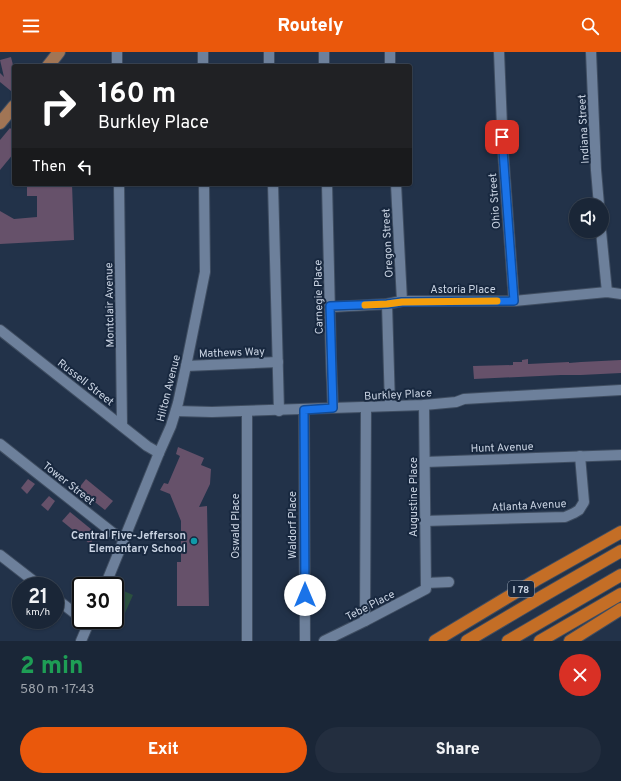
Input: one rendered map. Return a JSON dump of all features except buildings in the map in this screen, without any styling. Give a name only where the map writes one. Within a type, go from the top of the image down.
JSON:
[{"type":"highway","name":"I 78","points":[[435,641],[621,532]]},
{"type":"highway","name":"I 78","points":[[467,641],[621,551]]},
{"type":"highway","points":[[508,641],[621,575]]},
{"type":"highway","points":[[540,641],[621,594]]},
{"type":"highway","points":[[570,641],[621,609]]},
{"type":"main road","points":[[50,64],[59,52]]},
{"type":"main road","points":[[0,123],[12,108]]},
{"type":"street","points":[[117,52],[117,64]]},
{"type":"street","points":[[203,52],[203,64]]},
{"type":"street","points":[[269,52],[269,64]]},
{"type":"street","points":[[324,52],[324,64]]},
{"type":"street","points":[[390,52],[390,64]]},
{"type":"street","name":"Ohio Street","points":[[499,52],[503,151],[514,301]]},
{"type":"street","name":"Indiana Street","points":[[591,52],[598,198]]},
{"type":"street","name":"Montclair Avenue","points":[[119,186],[122,426]]},
{"type":"street","name":"Hilton Avenue","points":[[109,577],[176,411],[205,272],[204,186]]},
{"type":"street","points":[[273,186],[279,411]]},
{"type":"street","name":"Carnegie Place","points":[[327,186],[333,408]]},
{"type":"street","name":"Oregon Street","points":[[396,186],[402,302]]},
{"type":"street","points":[[602,238],[607,292]]},
{"type":"street","name":"Astoria Place","points":[[330,306],[402,302],[514,301],[607,292],[621,294]]},
{"type":"street","points":[[387,304],[390,406]]},
{"type":"street","name":"Russell Street","points":[[0,330],[147,446],[158,453]]},
{"type":"street","name":"Mathews Way","points":[[186,366],[278,362]]},
{"type":"street","name":"Burkley Place","points":[[176,411],[279,411],[424,405],[456,402],[464,399],[621,390]]},
{"type":"street","name":"Augustine Place","points":[[424,405],[424,521],[426,586]]},
{"type":"street","points":[[365,621],[366,407]]},
{"type":"street","name":"Waldorf Place","points":[[304,410],[305,641]]},
{"type":"street","name":"Oswald Place","points":[[247,641],[248,411]]},
{"type":"street","name":"Tower Street","points":[[0,444],[113,533],[124,538]]},
{"type":"street","name":"Hunt Avenue","points":[[425,462],[621,455]]},
{"type":"street","name":"Atlanta Avenue","points":[[424,521],[565,517],[574,514],[580,510],[584,502],[580,456]]},
{"type":"street","points":[[0,555],[28,577]]},
{"type":"street","points":[[426,586],[449,582]]},
{"type":"street","name":"Tebe Place","points":[[324,641],[365,621],[426,586]]},
{"type":"street","points":[[81,641],[84,629]]},
{"type":"green space","points":[[124,591],[133,595],[124,615]]},
{"type":"slow traffic","points":[[365,305],[402,302],[497,301]]},
{"type":"place","name":"Central Five-Jefferson Elementary School","points":[[194,541]]},
{"type":"route","points":[[305,595],[304,410],[333,408],[330,306],[402,302],[514,301],[502,137]]}]
